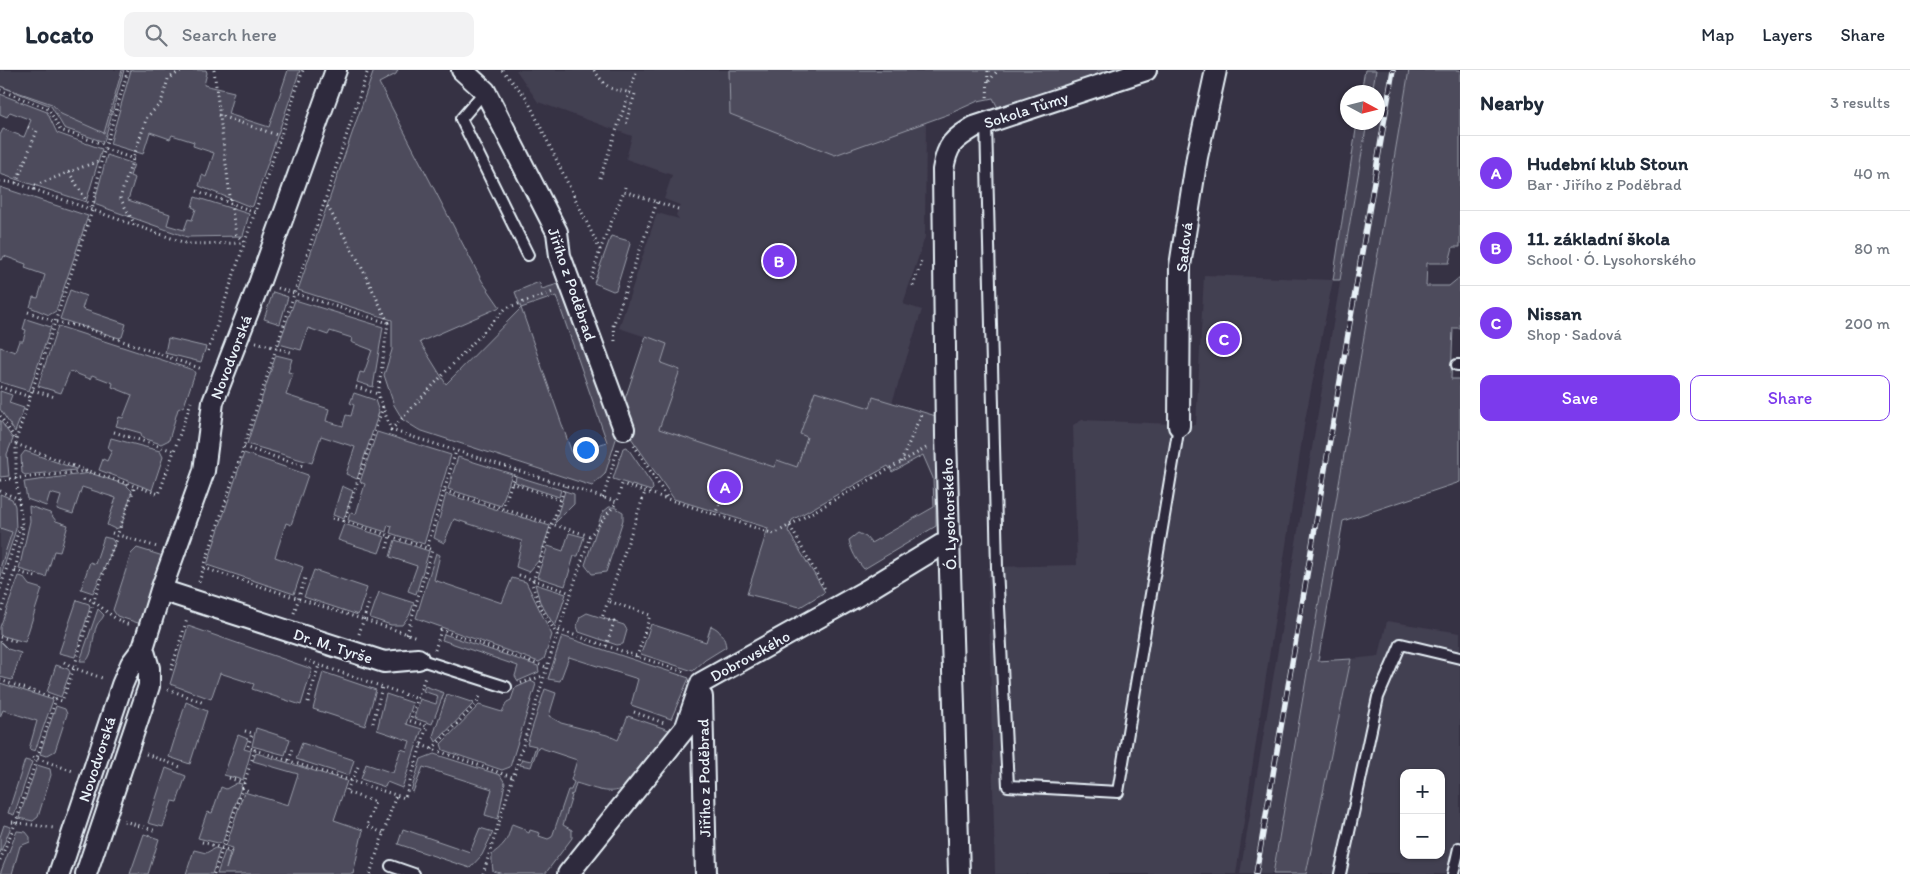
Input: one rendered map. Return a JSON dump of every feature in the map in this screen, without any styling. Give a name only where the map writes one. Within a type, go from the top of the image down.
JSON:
[{"type":"street","name":"Novodvorská","points":[[59,874],[122,685],[131,664],[146,639],[161,590],[204,471],[213,402],[260,281],[336,70]]},
{"type":"street","name":"Jiřího z Poděbrad","points":[[462,70],[486,91],[557,232],[560,256],[624,429]]},
{"type":"street","name":"Sokola Tůmy","points":[[945,154],[954,139],[986,123],[1146,70]]},
{"type":"street","name":"Sadová","points":[[1179,426],[1180,266],[1197,157],[1216,70]]},
{"type":"street","name":"Ó. Lysohorského","points":[[945,154],[943,170],[946,436],[951,542],[959,874]]},
{"type":"street","name":"Dobrovského","points":[[568,874],[686,727],[701,683],[836,608],[941,545],[951,542]]},
{"type":"street","name":"Dr. M. Tyrše","points":[[161,590],[384,662],[424,661]]},
{"type":"street","name":"Novodvorská","points":[[86,874],[149,686],[146,639]]},
{"type":"street","name":"Jiřího z Poděbrad","points":[[701,683],[706,874]]},
{"type":"lane","points":[[486,91],[461,119],[528,255]]},
{"type":"lane","points":[[986,123],[997,567],[1008,786],[1118,792],[1179,426]]},
{"type":"lane","points":[[1340,874],[1378,697],[1401,644],[1460,658]]},
{"type":"lane","name":"Dr. M. Tyrše","points":[[424,661],[506,687]]},
{"type":"lane","points":[[1453,874],[1459,848]]},
{"type":"lane","points":[[391,866],[414,874]]},
{"type":"path","points":[[0,614],[15,571],[24,531],[16,479],[16,442],[92,211],[101,162],[128,70]]},
{"type":"path","points":[[135,226],[120,198],[147,117],[161,103],[168,79],[182,70]]},
{"type":"path","points":[[214,70],[218,115],[236,234],[244,243]]},
{"type":"path","points":[[208,352],[303,70]]},
{"type":"path","points":[[170,671],[368,70]]},
{"type":"path","points":[[594,70],[606,87],[617,92],[635,94],[626,122],[629,123]]},
{"type":"path","points":[[600,178],[638,70]]},
{"type":"path","points":[[986,123],[988,70]]},
{"type":"path","points":[[988,81],[998,70]]},
{"type":"path","points":[[0,90],[49,108],[60,130],[134,159]]},
{"type":"path","points":[[218,115],[280,136]]},
{"type":"path","points":[[16,183],[37,130],[28,127]]},
{"type":"path","points":[[34,190],[36,185],[101,162]]},
{"type":"path","points":[[69,172],[92,211]]},
{"type":"path","points":[[0,181],[16,183],[188,244],[244,243]]},
{"type":"path","points":[[600,250],[625,189],[678,209]]},
{"type":"path","points":[[197,191],[255,212]]},
{"type":"path","points":[[324,201],[359,262],[388,323],[378,394],[391,430]]},
{"type":"path","points":[[611,334],[657,202]]},
{"type":"path","points":[[235,272],[294,294],[388,323]]},
{"type":"path","points":[[391,430],[506,308],[591,279]]},
{"type":"path","points":[[28,312],[56,322],[83,327],[202,369]]},
{"type":"path","points":[[239,336],[294,354]]},
{"type":"path","points":[[199,378],[205,361]]},
{"type":"path","points":[[0,387],[30,398]]},
{"type":"path","points":[[356,387],[378,394]]},
{"type":"path","points":[[33,390],[55,397]]},
{"type":"path","points":[[0,416],[16,442],[88,471],[159,494],[193,396]]},
{"type":"path","points":[[344,522],[383,407]]},
{"type":"path","points":[[900,463],[922,412]]},
{"type":"path","points":[[603,498],[624,429]]},
{"type":"path","points":[[624,429],[668,500]]},
{"type":"path","points":[[391,430],[617,502]]},
{"type":"path","points":[[114,432],[174,451]]},
{"type":"path","points":[[483,874],[556,635],[590,536],[617,502],[622,484],[774,534],[946,436]]},
{"type":"path","points":[[243,447],[303,466]]},
{"type":"path","points":[[428,548],[456,451]]},
{"type":"path","points":[[503,509],[516,470]]},
{"type":"path","points":[[0,480],[88,471]]},
{"type":"path","points":[[512,483],[560,500]]},
{"type":"path","points":[[350,484],[356,486]]},
{"type":"path","points":[[0,680],[62,701],[94,600],[136,486]]},
{"type":"path","points":[[556,635],[539,604],[532,584],[565,486]]},
{"type":"path","points":[[0,491],[20,499]]},
{"type":"path","points":[[445,491],[590,536]]},
{"type":"path","points":[[606,646],[614,622],[602,618],[645,492]]},
{"type":"path","points":[[715,515],[723,494]]},
{"type":"path","points":[[332,518],[434,550],[407,634]]},
{"type":"path","points":[[0,589],[22,520]]},
{"type":"path","points":[[790,526],[836,608]]},
{"type":"path","points":[[112,533],[175,552]]},
{"type":"path","points":[[387,548],[390,536]]},
{"type":"path","points":[[204,568],[424,639]]},
{"type":"path","points":[[15,571],[39,578]]},
{"type":"path","points":[[288,631],[306,575]]},
{"type":"path","points":[[519,575],[571,592]]},
{"type":"path","points":[[353,652],[371,596]]},
{"type":"path","points":[[85,597],[94,600],[113,618],[146,639]]},
{"type":"path","points":[[608,601],[650,615],[637,656]]},
{"type":"path","points":[[245,731],[252,733],[248,747],[255,750],[405,798],[427,726],[410,721],[424,661],[437,644],[441,630],[546,668]]},
{"type":"path","points":[[558,630],[694,675],[701,683]]},
{"type":"path","points":[[0,636],[18,642]]},
{"type":"path","points":[[430,642],[437,644]]},
{"type":"path","points":[[64,662],[74,668],[122,685]]},
{"type":"path","points":[[308,702],[319,666]]},
{"type":"path","points":[[506,687],[544,675]]},
{"type":"path","points":[[168,680],[165,688],[204,703]]},
{"type":"path","points":[[432,749],[477,703],[485,681]]},
{"type":"path","points":[[373,722],[382,687]]},
{"type":"path","points":[[0,860],[56,699]]},
{"type":"path","points":[[421,745],[512,776]]},
{"type":"path","points":[[289,760],[294,746]]},
{"type":"path","points":[[214,874],[255,750]]},
{"type":"path","points":[[140,761],[143,752],[183,768]]},
{"type":"path","points":[[35,757],[91,777]]},
{"type":"path","points":[[358,767],[346,792],[375,802],[367,826],[384,833]]},
{"type":"path","points":[[230,778],[244,783]]},
{"type":"path","points":[[242,788],[251,792]]},
{"type":"path","points":[[370,874],[396,795]]},
{"type":"path","points":[[124,812],[121,820],[156,831]]},
{"type":"path","points":[[14,822],[48,827],[73,835]]},
{"type":"path","points":[[202,842],[232,851]]},
{"type":"shaded area","points":[[0,70],[121,70],[104,133],[61,114],[52,104],[0,85]]},
{"type":"shaded area","points":[[122,70],[124,70],[104,142],[64,128],[51,106],[0,86],[52,104],[61,114],[104,133]]},
{"type":"shaded area","points":[[131,70],[206,70],[204,85],[234,92],[228,114],[269,127],[288,70],[300,70],[253,206],[251,207],[199,186],[202,175],[206,177],[214,153],[193,146],[194,142],[172,135],[170,139],[150,132],[143,154],[110,144]]},
{"type":"shaded area","points":[[374,70],[398,70],[396,74],[379,83],[482,281],[500,307],[420,342],[446,384],[521,308],[515,292],[539,282],[542,289],[561,283],[617,436],[605,474],[592,486],[419,430],[403,420],[394,405],[384,375],[392,350],[392,320],[298,290]],"holes":[[[556,296],[607,442],[572,453],[521,308]]]},
{"type":"shaded area","points":[[516,70],[729,70],[730,114],[835,155],[926,122],[925,237],[903,304],[922,310],[892,403],[890,432],[797,467],[778,460],[774,467],[659,429],[661,363],[667,344],[619,328],[657,213],[679,219],[676,215],[680,205],[664,199],[672,175],[626,159],[632,136],[538,102]]},
{"type":"shaded area","points":[[729,70],[1114,70],[998,108],[993,98],[978,101],[949,114],[835,155],[730,114]]},
{"type":"shaded area","points":[[1365,70],[1376,70],[1373,85],[1362,85]]},
{"type":"shaded area","points":[[1376,70],[1409,70],[1272,874],[1240,874],[1366,130],[1385,130],[1385,85],[1373,85]]},
{"type":"shaded area","points":[[1409,70],[1460,70],[1460,247],[1453,247],[1449,263],[1427,263],[1426,286],[1449,286],[1460,277],[1460,328],[1453,328],[1451,379],[1460,379],[1460,482],[1343,521],[1318,661],[1351,659],[1306,874],[1273,874]]},
{"type":"shaded area","points":[[0,94],[47,112],[57,133],[102,149],[86,202],[0,174],[0,135],[3,129],[24,137],[31,120],[10,112],[7,117],[0,114]]},
{"type":"shaded area","points":[[1356,130],[1366,130],[1340,280],[1333,280]]},
{"type":"shaded area","points":[[107,155],[134,164],[130,176],[135,178],[128,200],[170,214],[167,225],[184,230],[188,219],[192,220],[196,209],[192,207],[195,197],[249,214],[243,236],[187,237],[94,204]]},
{"type":"shaded area","points":[[0,187],[88,216],[56,311],[49,315],[30,307],[33,297],[38,298],[45,275],[25,268],[26,264],[4,256],[2,260],[0,259]]},
{"type":"shaded area","points":[[611,236],[629,241],[630,244],[616,290],[613,291],[594,283]]},
{"type":"shaded area","points":[[1204,275],[1333,280],[1305,420],[1236,874],[995,874],[988,567],[1077,565],[1073,425],[1082,420],[1196,425]]},
{"type":"shaded area","points":[[70,290],[86,296],[82,309],[126,324],[122,337],[119,338],[60,319]]},
{"type":"shaded area","points":[[273,292],[288,297],[280,324],[264,319]]},
{"type":"shaded area","points":[[295,300],[383,327],[373,387],[357,382],[360,372],[364,373],[372,350],[351,342],[352,338],[330,331],[328,335],[308,328],[301,350],[279,344]]},
{"type":"shaded area","points":[[26,319],[51,327],[29,391],[0,382],[0,347],[15,352],[19,341],[23,341],[26,330],[23,329]]},
{"type":"shaded area","points":[[58,326],[193,370],[195,373],[184,406],[178,409],[169,440],[161,444],[142,438],[141,433],[116,426],[119,417],[123,418],[132,395],[112,387],[113,383],[92,375],[90,379],[70,371],[61,393],[38,386]]},
{"type":"shaded area","points":[[646,336],[667,344],[661,363],[680,370],[659,429],[774,467],[777,460],[797,467],[807,437],[800,434],[815,391],[870,408],[873,397],[936,416],[936,526],[864,569],[861,566],[849,540],[858,533],[866,537],[871,543],[934,507],[933,478],[923,455],[892,472],[888,466],[792,520],[788,531],[825,592],[800,607],[747,594],[768,528],[674,499],[629,435],[621,411]]},
{"type":"shaded area","points":[[168,338],[206,347],[201,362],[165,353]]},
{"type":"shaded area","points":[[276,355],[292,359],[288,372],[293,373],[286,395],[329,409],[326,421],[343,426],[346,415],[351,416],[354,405],[350,403],[354,393],[375,400],[379,412],[357,479],[346,474],[355,447],[321,436],[312,463],[247,444]]},
{"type":"shaded area","points":[[0,391],[12,395],[9,403],[24,408],[15,432],[0,409]]},
{"type":"shaded area","points":[[0,420],[13,439],[7,454],[9,476],[0,477]]},
{"type":"shaded area","points":[[377,432],[451,455],[424,544],[390,533],[392,526],[388,525],[386,532],[348,520],[350,513],[356,514],[365,484],[360,482]]},
{"type":"shaded area","points":[[111,438],[160,451],[163,457],[152,490],[99,470],[103,459],[107,461],[112,450],[108,448]]},
{"type":"shaded area","points":[[627,447],[652,484],[653,489],[651,491],[613,479],[623,448]]},
{"type":"shaded area","points":[[25,451],[76,470],[25,475],[22,473],[21,456]]},
{"type":"shaded area","points":[[244,453],[308,475],[291,525],[286,523],[275,557],[303,567],[294,594],[207,565]]},
{"type":"shaded area","points":[[458,457],[512,474],[501,506],[448,489]]},
{"type":"shaded area","points":[[90,473],[126,485],[132,491],[121,527],[115,529],[107,525],[116,498],[82,487],[73,514],[57,509],[61,496],[50,493],[46,506],[27,499],[24,482]]},
{"type":"shaded area","points":[[516,476],[561,490],[559,497],[515,482]]},
{"type":"shaded area","points":[[342,486],[353,491],[344,519],[333,515]]},
{"type":"shaded area","points":[[565,491],[574,494],[574,504],[555,523]]},
{"type":"shaded area","points":[[0,494],[12,499],[15,506],[16,529],[0,579],[0,568],[12,532],[0,528]]},
{"type":"shaded area","points":[[446,494],[550,526],[539,560],[529,572],[516,567],[522,541],[454,519],[444,543],[434,538]]},
{"type":"shaded area","points":[[29,506],[50,513],[56,521],[68,525],[60,552],[54,551],[46,577],[19,569],[30,521]]},
{"type":"shaded area","points":[[609,507],[614,507],[623,512],[623,520],[606,572],[592,574],[585,565],[602,513]]},
{"type":"shaded area","points":[[344,524],[385,537],[379,553],[338,540]]},
{"type":"shaded area","points":[[0,528],[11,532],[0,567]]},
{"type":"shaded area","points":[[569,533],[584,537],[578,556],[574,556],[565,586],[537,577],[548,546],[563,551]]},
{"type":"shaded area","points":[[104,537],[112,539],[115,544],[93,593],[81,589],[90,562],[95,564]]},
{"type":"shaded area","points":[[395,540],[429,551],[416,594],[408,591],[417,566],[390,557]]},
{"type":"shaded area","points":[[137,548],[163,556],[141,624],[117,616],[113,610],[131,554]]},
{"type":"shaded area","points":[[436,553],[440,555],[434,580],[502,603],[512,578],[526,582],[552,635],[544,659],[539,662],[416,618]]},
{"type":"shaded area","points":[[314,570],[367,588],[358,615],[304,597]]},
{"type":"shaded area","points":[[19,576],[23,577],[29,585],[42,589],[25,642],[0,635],[0,627]]},
{"type":"shaded area","points":[[535,584],[566,594],[555,627],[540,602]]},
{"type":"shaded area","points":[[379,592],[414,603],[409,616],[402,625],[391,625],[370,618]]},
{"type":"shaded area","points":[[77,600],[89,604],[90,607],[75,657],[59,653]]},
{"type":"shaded area","points":[[98,609],[104,615],[97,625],[89,658],[86,661],[80,661]]},
{"type":"shaded area","points":[[587,613],[624,625],[627,630],[623,644],[617,645],[579,632],[577,626],[580,617]]},
{"type":"shaded area","points":[[1387,621],[1460,633],[1460,874],[1306,874],[1351,659],[1379,656]]},
{"type":"shaded area","points":[[651,624],[706,642],[711,626],[722,634],[726,647],[705,660],[693,671],[641,654]]},
{"type":"shaded area","points":[[188,626],[312,669],[301,705],[252,689],[254,684],[220,673],[211,699],[170,684]]},
{"type":"shaded area","points":[[444,634],[538,666],[539,672],[518,681],[515,676],[518,666],[442,640]]},
{"type":"shaded area","points":[[562,636],[689,678],[671,719],[631,705],[638,679],[569,657],[560,681],[548,679]]},
{"type":"shaded area","points":[[0,641],[8,649],[21,653],[12,680],[0,677]]},
{"type":"shaded area","points":[[56,665],[68,669],[70,672],[61,697],[47,692]]},
{"type":"shaded area","points":[[323,672],[376,690],[365,726],[313,709]]},
{"type":"shaded area","points":[[531,681],[536,684],[510,767],[502,770],[443,750],[441,744],[479,705],[502,712],[507,702],[511,700],[515,688]]},
{"type":"shaded area","points":[[0,683],[53,700],[35,751],[29,749],[37,721],[3,710],[0,717]]},
{"type":"shaded area","points":[[425,686],[444,693],[432,724],[414,718],[420,699],[436,704],[438,696],[423,691]]},
{"type":"shaded area","points":[[545,689],[556,693],[549,716],[561,723],[607,735],[618,740],[628,716],[672,731],[627,786],[615,791],[609,791],[576,783],[573,794],[570,795],[572,796],[563,825],[572,830],[572,838],[545,874],[503,874],[493,871],[492,855],[505,841],[512,824],[525,829],[529,833],[530,830],[540,833],[539,836],[548,839],[552,837],[568,790],[571,790],[574,782],[571,780],[577,760],[538,747],[531,767],[520,765],[522,759],[531,761],[536,746],[527,744]]},
{"type":"shaded area","points":[[386,694],[413,703],[406,724],[422,729],[402,788],[387,782],[385,787],[361,779],[366,764],[393,773],[401,749],[407,751],[410,741],[377,730]]},
{"type":"shaded area","points":[[447,694],[474,703],[436,742],[433,736]]},
{"type":"shaded area","points":[[186,702],[207,711],[190,764],[169,757]]},
{"type":"shaded area","points":[[56,706],[65,709],[67,714],[55,751],[46,756],[40,754]]},
{"type":"shaded area","points":[[256,728],[290,739],[285,755],[252,746]]},
{"type":"shaded area","points":[[238,735],[248,739],[244,749],[251,751],[243,780],[224,775]]},
{"type":"shaded area","points":[[302,743],[354,760],[349,776],[296,759]]},
{"type":"shaded area","points":[[256,753],[347,781],[334,820],[363,830],[353,874],[217,874],[225,851],[230,853],[226,869],[233,848],[226,846],[244,792],[288,805],[298,774],[253,761]]},
{"type":"shaded area","points":[[434,754],[500,775],[505,783],[498,819],[485,815],[492,789],[423,767],[413,792],[411,791],[421,759]]},
{"type":"shaded area","points":[[25,760],[32,762],[14,815],[8,813]]},
{"type":"shaded area","points":[[37,765],[50,769],[51,775],[38,817],[33,821],[19,818]]},
{"type":"shaded area","points":[[166,768],[186,776],[177,802],[172,801],[163,827],[148,823]]},
{"type":"shaded area","points":[[237,783],[242,784],[222,844],[198,838],[207,812],[212,813],[221,787],[226,789]]},
{"type":"shaded area","points":[[4,825],[11,827],[0,853],[0,837]]},
{"type":"shaded area","points":[[480,828],[493,832],[482,855],[470,868],[398,844],[403,829],[470,852]]},
{"type":"shaded area","points":[[17,831],[26,832],[30,837],[30,842],[20,846],[12,874],[0,874]]},
{"type":"shaded area","points":[[144,834],[159,839],[148,874],[130,874]]},
{"type":"shaded area","points":[[215,848],[220,849],[212,874],[186,874],[194,850],[206,853]]},
{"type":"railway","points":[[1256,874],[1393,70]]},
{"type":"place","name":"11. základní škola","points":[[779,261]]},
{"type":"place","name":"Nissan","points":[[1224,339]]},
{"type":"place","name":"Hudební klub Stoun","points":[[725,487]]}]
